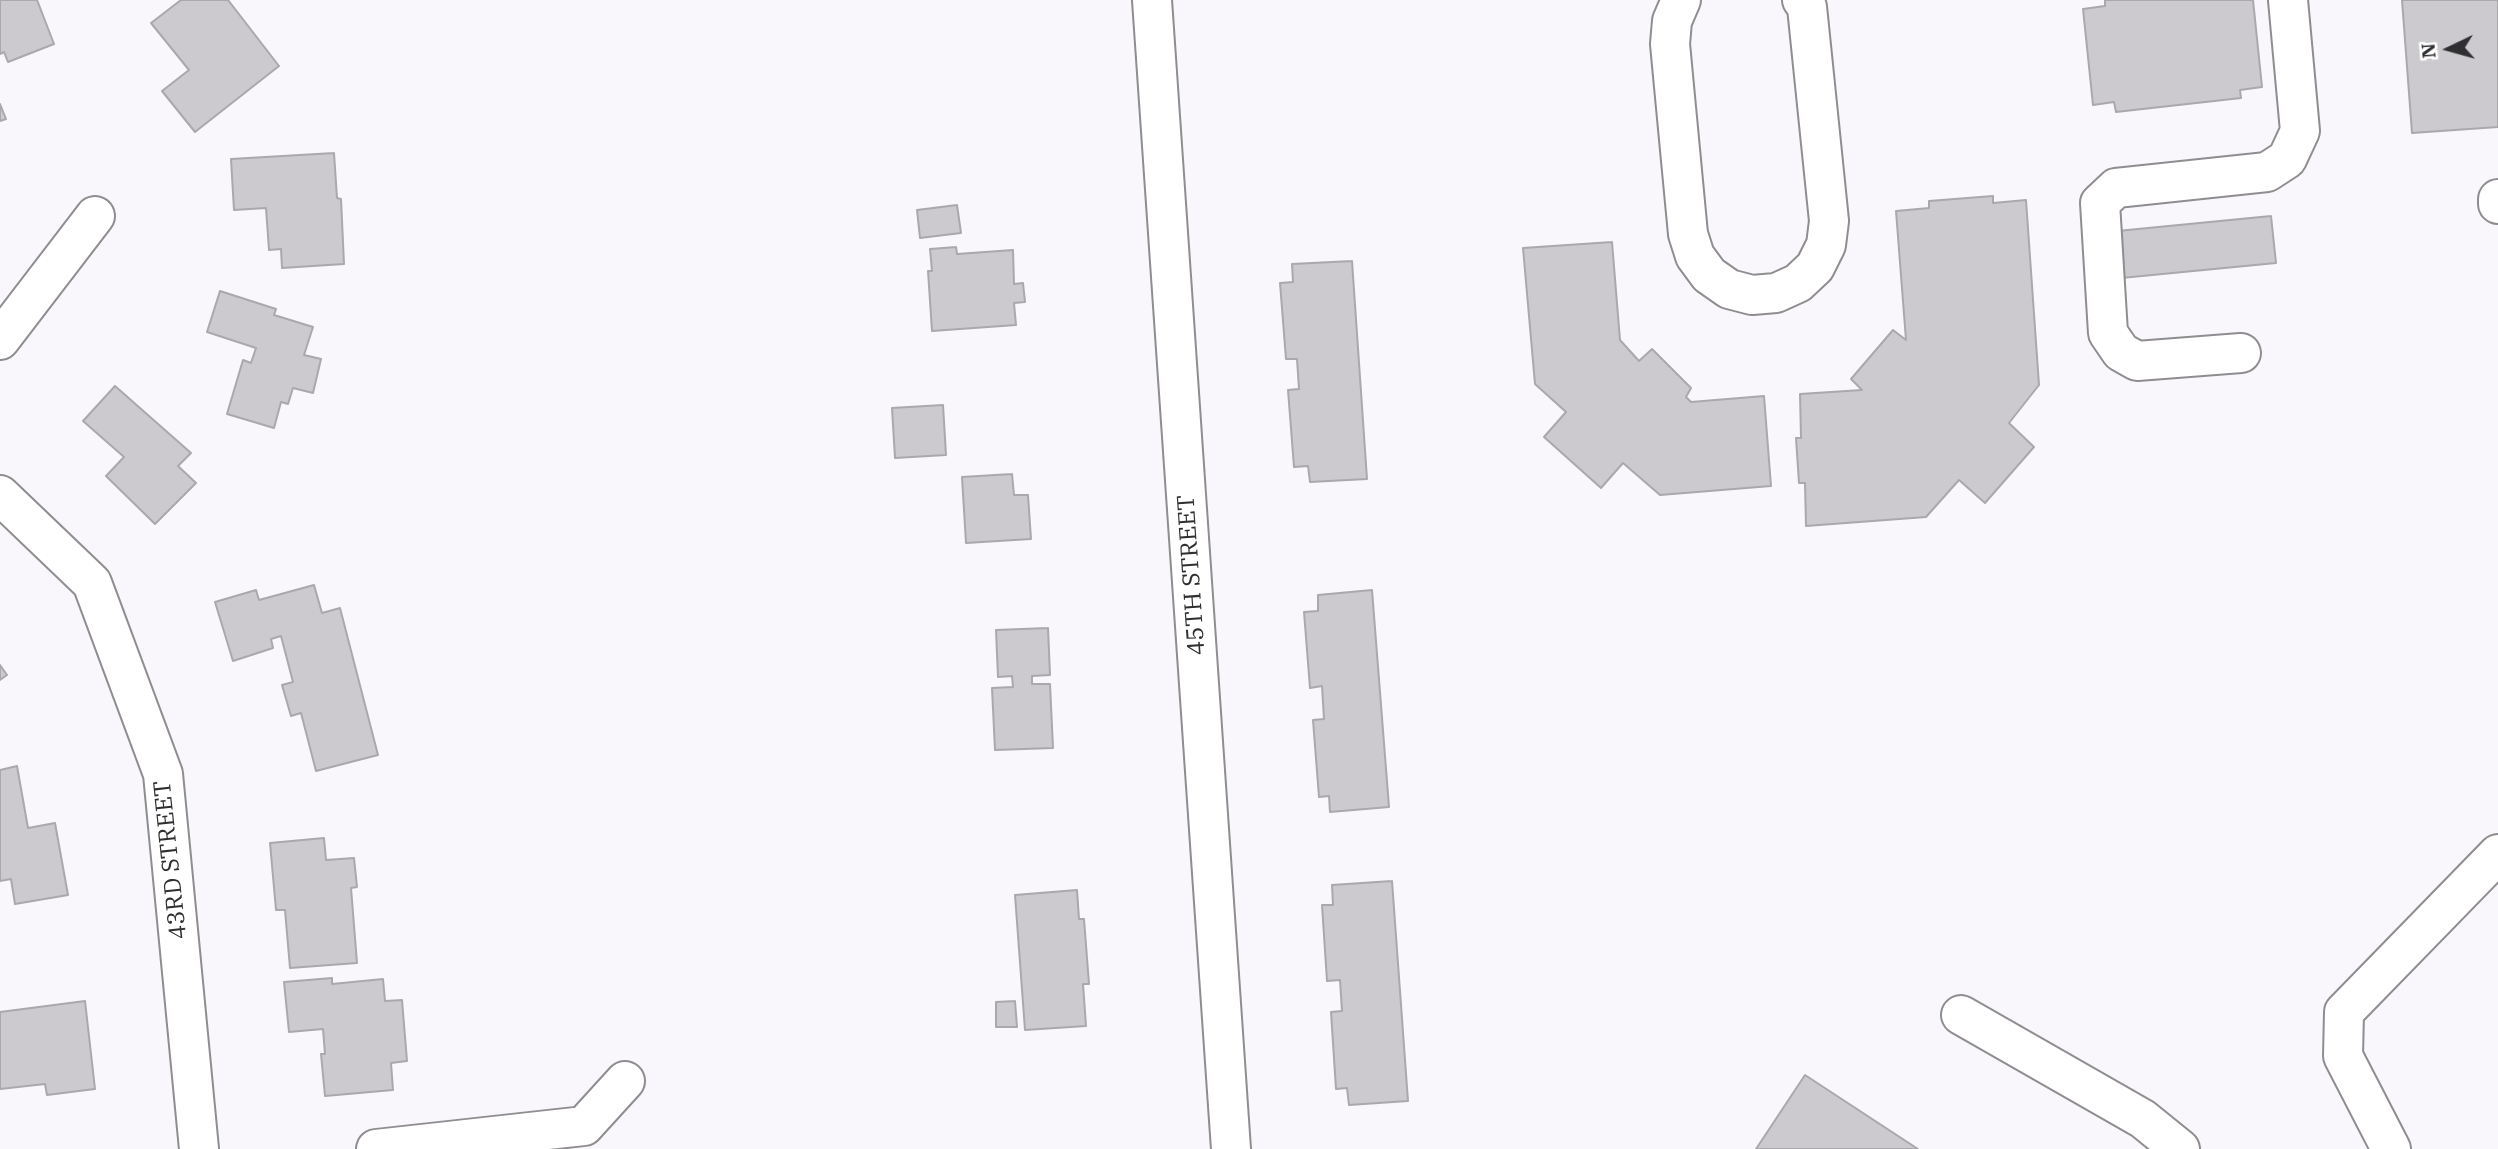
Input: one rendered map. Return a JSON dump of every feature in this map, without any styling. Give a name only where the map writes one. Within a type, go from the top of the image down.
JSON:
[{"type":"street","name":"45TH STREET","points":[[1152,0],[1231,1149]]},
{"type":"street","points":[[1681,0],[1672,21],[1670,44],[1688,234],[1695,256],[1709,275],[1729,289],[1752,295],[1776,293],[1798,283],[1815,267],[1826,245],[1829,221],[1807,7],[1802,0]]},
{"type":"street","points":[[2241,353],[2137,361],[2121,352],[2108,333],[2100,203],[2116,188],[2267,172],[2287,159],[2300,131],[2288,0]]},
{"type":"street","points":[[0,340],[96,216]]},
{"type":"street","name":"43RD STREET","points":[[0,495],[92,583],[163,774],[199,1149]]},
{"type":"street","points":[[2391,1149],[2343,1056],[2344,1012],[2498,854]]},
{"type":"street","points":[[1961,1015],[2143,1119],[2179,1149]]},
{"type":"street","points":[[376,1149],[584,1126],[625,1082]]},
{"type":"building","points":[[0,0],[37,0],[54,44],[8,62],[4,52],[0,54]]},
{"type":"building","points":[[181,0],[228,0],[279,66],[195,132],[162,91],[189,70],[151,23]]},
{"type":"building","points":[[2105,0],[2253,0],[2262,87],[2240,90],[2241,98],[2116,112],[2114,102],[2093,105],[2083,9],[2105,6]]},
{"type":"building","points":[[2402,0],[2498,0],[2498,127],[2412,133]]},
{"type":"building","points":[[0,104],[6,119],[0,121]]},
{"type":"building","points":[[334,153],[337,198],[341,199],[344,264],[282,268],[281,249],[269,250],[266,208],[234,210],[231,159]]},
{"type":"building","points":[[1993,196],[1993,203],[2026,200],[2039,385],[2009,423],[2034,447],[1985,503],[1959,480],[1926,517],[1806,526],[1805,483],[1799,483],[1796,438],[1801,438],[1800,394],[1862,390],[1851,379],[1893,330],[1906,340],[1896,211],[1929,208],[1929,201]]},
{"type":"building","points":[[957,205],[961,233],[920,238],[917,210]]},
{"type":"building","points":[[2271,216],[2276,263],[2111,279],[2107,232]]},
{"type":"building","points":[[1612,242],[1620,340],[1639,361],[1652,349],[1691,388],[1686,397],[1691,402],[1764,396],[1771,486],[1660,495],[1623,463],[1601,488],[1544,437],[1566,412],[1535,384],[1523,248]]},
{"type":"building","points":[[956,247],[957,254],[1013,250],[1014,284],[1023,283],[1025,302],[1014,303],[1016,325],[932,331],[928,271],[932,271],[930,249]]},
{"type":"building","points":[[1352,261],[1367,479],[1310,482],[1308,466],[1294,467],[1288,390],[1299,389],[1297,359],[1286,359],[1280,283],[1293,282],[1292,264]]},
{"type":"building","points":[[220,291],[276,309],[274,315],[313,327],[304,355],[321,359],[313,393],[293,388],[288,404],[281,402],[274,428],[227,414],[243,360],[251,363],[256,348],[207,332]]},
{"type":"building","points":[[115,386],[191,453],[178,466],[196,483],[155,524],[106,476],[124,457],[83,421]]},
{"type":"building","points":[[943,405],[946,455],[895,458],[892,408]]},
{"type":"building","points":[[1012,474],[1014,495],[1028,495],[1031,539],[966,543],[962,477]]},
{"type":"building","points":[[314,585],[322,613],[340,608],[378,755],[316,771],[301,713],[291,716],[282,685],[293,682],[281,636],[271,639],[273,648],[233,661],[215,602],[256,590],[259,600]]},
{"type":"building","points":[[1372,590],[1389,807],[1330,812],[1329,796],[1319,797],[1313,720],[1324,719],[1322,686],[1310,688],[1304,612],[1318,611],[1318,595]]},
{"type":"building","points":[[1048,628],[1050,675],[1032,676],[1032,684],[1050,684],[1053,748],[995,750],[992,688],[1013,687],[1012,676],[998,677],[996,630]]},
{"type":"building","points":[[0,665],[7,675],[0,680]]},
{"type":"building","points":[[17,766],[28,828],[55,823],[68,895],[15,904],[11,879],[0,881],[0,770]]},
{"type":"building","points":[[324,838],[326,860],[354,858],[357,887],[351,888],[357,963],[290,968],[285,910],[276,910],[270,843]]},
{"type":"building","points":[[1392,881],[1408,1101],[1349,1105],[1347,1088],[1336,1089],[1331,1012],[1342,1011],[1340,980],[1327,981],[1322,905],[1333,905],[1332,885]]},
{"type":"building","points":[[1077,890],[1079,919],[1084,919],[1089,984],[1083,984],[1086,1026],[1025,1030],[1015,895]]},
{"type":"building","points":[[332,978],[332,984],[383,979],[385,1001],[402,1000],[407,1061],[391,1063],[393,1090],[325,1096],[321,1054],[325,1054],[323,1029],[289,1032],[284,982]]},
{"type":"building","points":[[85,1001],[95,1089],[47,1095],[45,1084],[0,1089],[0,1012]]},
{"type":"building","points":[[1015,1001],[1017,1027],[996,1027],[996,1002]]},
{"type":"building","points":[[1805,1075],[1918,1149],[1756,1149]]}]
